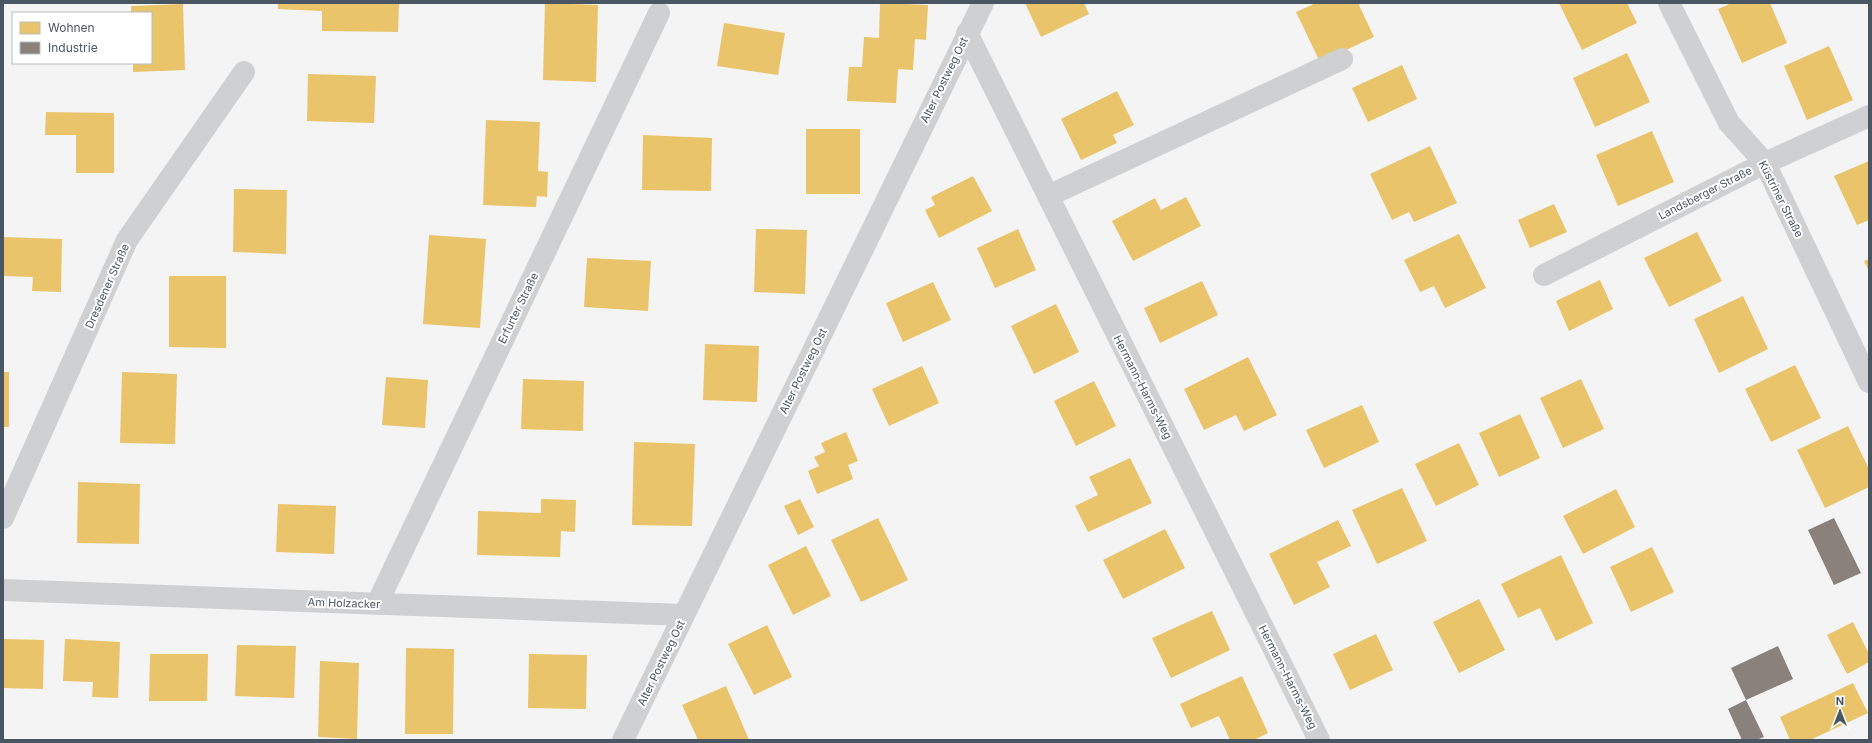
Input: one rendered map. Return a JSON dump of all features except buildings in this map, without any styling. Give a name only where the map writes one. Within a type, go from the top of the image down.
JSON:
[{"type":"street","name":"Alter Postweg Ost","points":[[623,740],[967,33],[983,3]]},
{"type":"street","name":"Küstriner Straße","points":[[1669,3],[1729,123],[1765,163],[1869,382]]},
{"type":"street","name":"Erfurter Straße","points":[[376,604],[659,13]]},
{"type":"street","name":"Hermann-Harms-Weg","points":[[967,33],[1319,740]]},
{"type":"street","points":[[1048,196],[1342,59]]},
{"type":"street","name":"Dresdener Straße","points":[[3,518],[127,240],[244,72]]},
{"type":"street","name":"Landsberger Straße","points":[[1544,275],[1765,163],[1869,116]]},
{"type":"street","name":"Am Holzacker","points":[[3,590],[684,615]]}]
